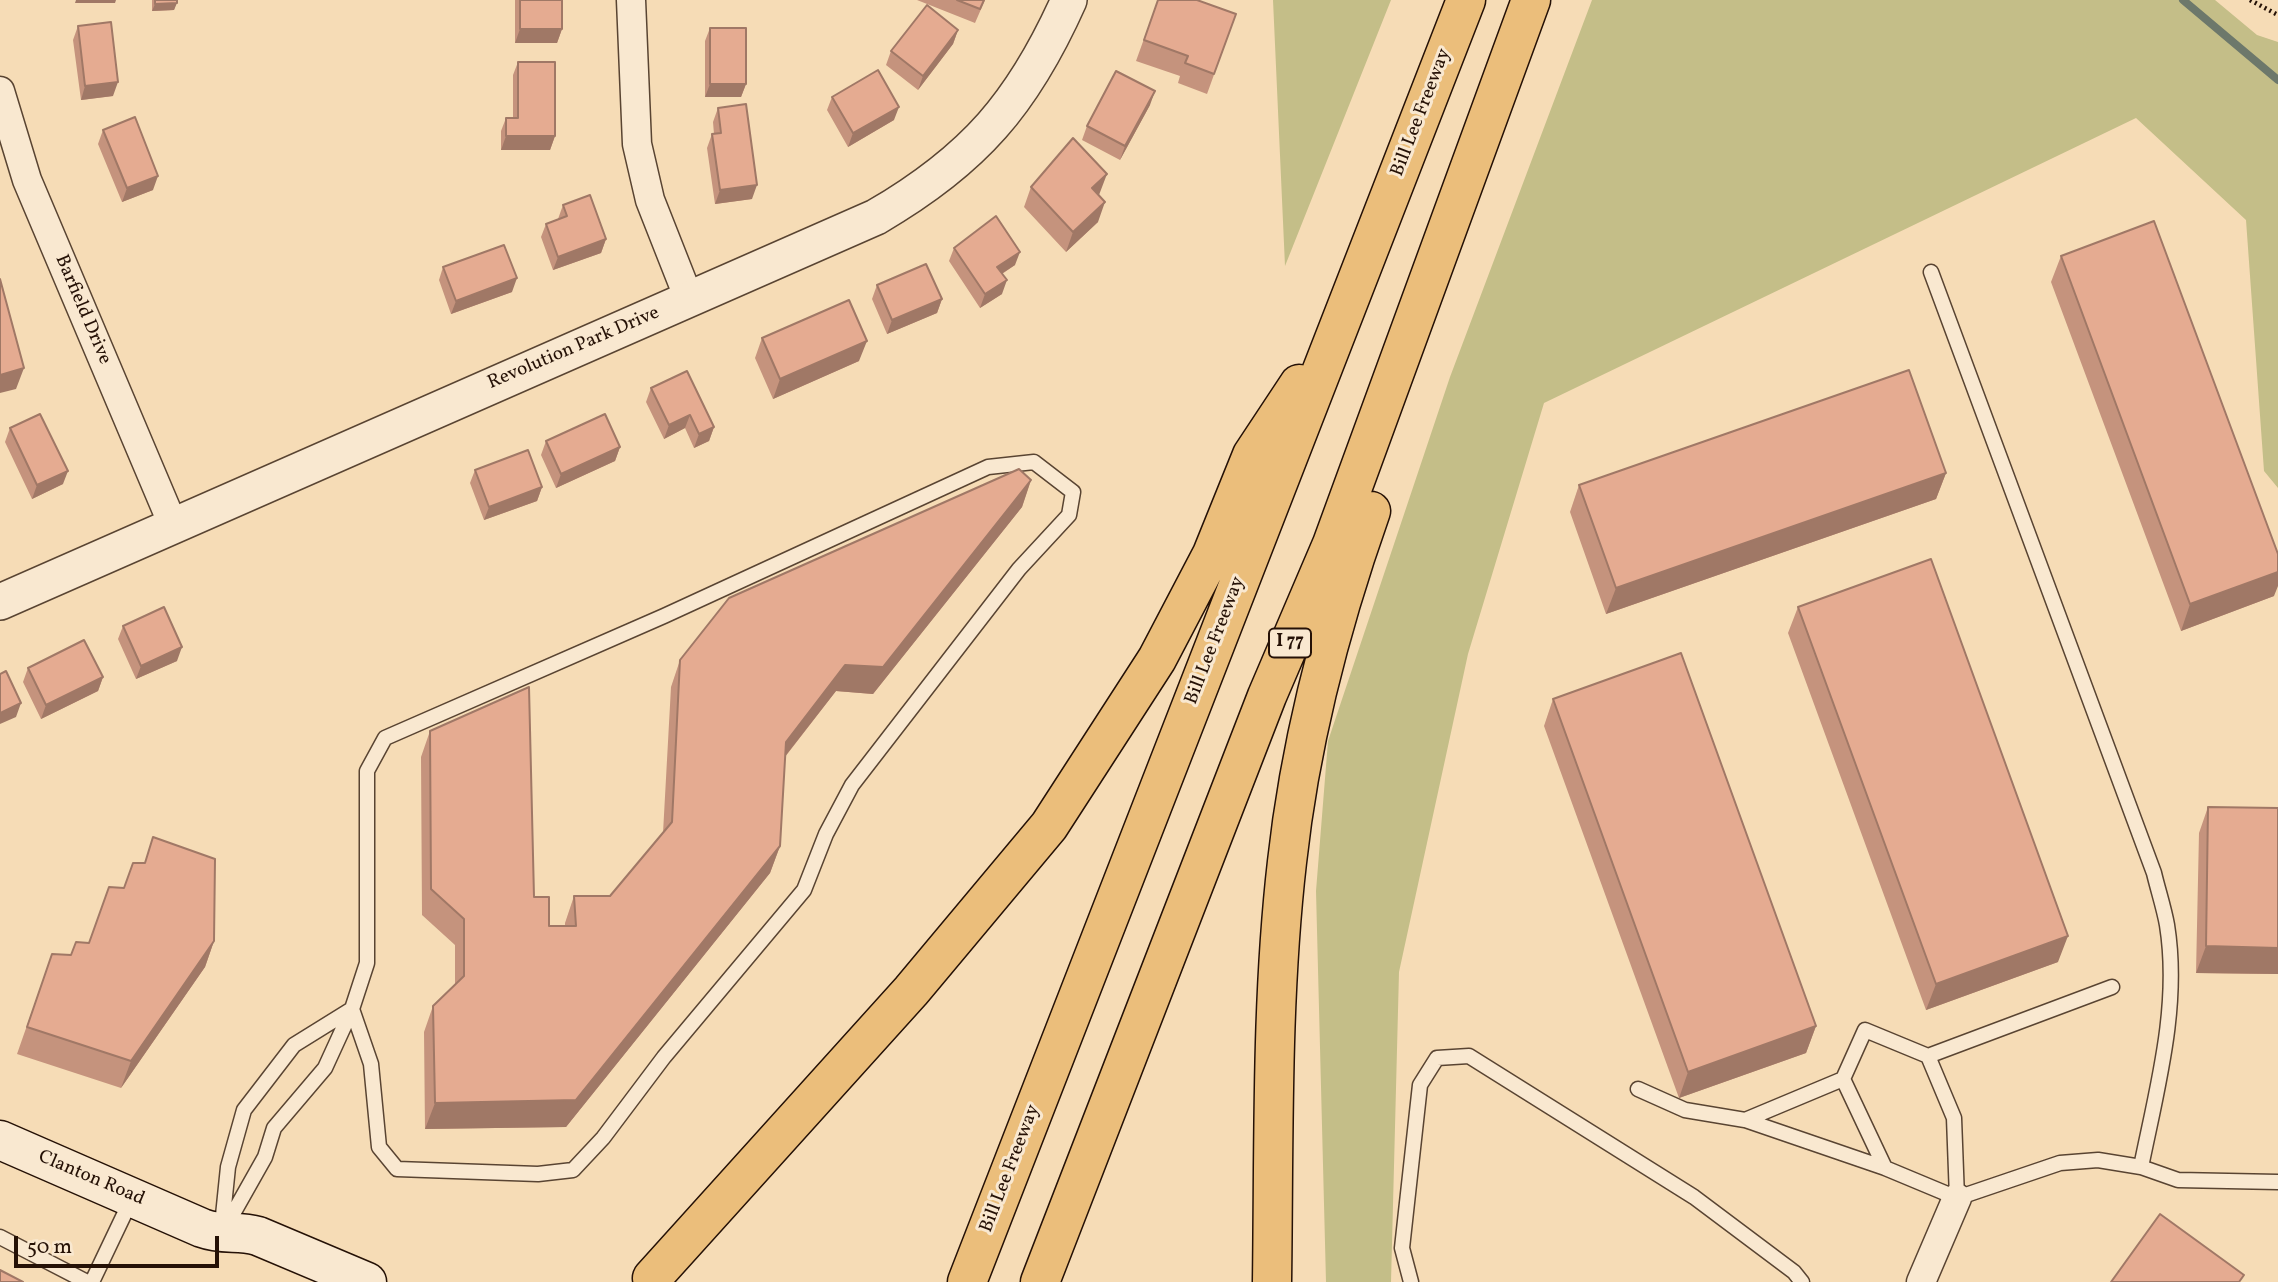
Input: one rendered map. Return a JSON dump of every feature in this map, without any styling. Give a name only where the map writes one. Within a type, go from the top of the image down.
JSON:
[{"type":"highway","name":"Bill Lee Freeway","points":[[967,1282],[1466,0]]},
{"type":"highway","name":"I 77","points":[[1040,1282],[1268,696],[1332,544],[1531,0]]},
{"type":"highway","points":[[1272,1282],[1275,1029],[1287,862],[1296,800],[1322,674],[1354,558],[1391,454],[1455,203]]},
{"type":"highway","points":[[645,1281],[911,991],[1049,826],[1157,659],[1212,554],[1252,455],[1339,324]]},
{"type":"main road","name":"Clanton Road","points":[[0,1140],[222,1235],[240,1254],[300,1282]]},
{"type":"main road","name":"Clanton Road","points":[[222,1235],[240,1233],[258,1236],[367,1282]]},
{"type":"street","points":[[631,0],[637,144],[650,200],[690,299]]},
{"type":"street","name":"Revolution Park Drive","points":[[0,602],[876,217],[941,176],[982,139],[1018,97],[1047,50],[1069,0]]},
{"type":"street","name":"Barfield Drive","points":[[0,91],[27,180],[173,525]]},
{"type":"street","points":[[1921,1282],[1957,1198]]},
{"type":"lane","points":[[1931,272],[2154,873],[2167,925],[2170,969],[2168,1023],[2141,1167]]},
{"type":"lane","points":[[222,1235],[265,1157],[274,1128],[325,1068],[352,1009],[367,963],[367,771],[385,738],[664,616],[988,467],[1034,462],[1073,492],[1069,515],[1019,569],[852,785],[826,834],[804,890],[664,1057],[603,1138],[573,1170],[538,1174],[397,1168],[379,1147],[371,1064],[352,1009]]},
{"type":"lane","points":[[1745,1120],[1843,1079],[1865,1030],[1928,1056],[2112,987]]},
{"type":"lane","points":[[222,1235],[228,1167],[244,1110],[294,1045],[352,1009]]},
{"type":"lane","points":[[1411,1282],[1402,1248],[1420,1085],[1437,1058],[1469,1056],[1694,1197],[1794,1272],[1801,1282]]},
{"type":"lane","points":[[1928,1056],[1954,1118],[1957,1198]]},
{"type":"lane","points":[[1843,1079],[1885,1168]]},
{"type":"lane","points":[[1639,1089],[1685,1110],[1745,1120],[1885,1168],[1957,1198],[2060,1163],[2098,1160],[2141,1167],[2178,1180],[2278,1182]]},
{"type":"lane","points":[[0,1237],[90,1282],[133,1197]]},
{"type":"path","points":[[2250,0],[2278,15]]},
{"type":"shaded area","points":[[1273,0],[1391,0],[1285,266]]},
{"type":"shaded area","points":[[1592,0],[2215,0],[2257,35],[2278,42],[2278,488],[2264,471],[2246,220],[2136,118],[1544,403],[1468,654],[1399,972],[1391,1282],[1326,1282],[1316,891],[1328,741],[1450,377]]},
{"type":"building","points":[[155,0],[177,0],[177,3],[155,4]]},
{"type":"building","points":[[520,0],[562,0],[562,29],[520,29]]},
{"type":"building","points":[[957,0],[984,0],[980,9]]},
{"type":"building","points":[[1158,0],[1197,0],[1236,14],[1214,74],[1185,63],[1188,56],[1144,40]]},
{"type":"building","points":[[927,5],[958,30],[923,76],[891,51]]},
{"type":"building","points":[[111,22],[118,82],[85,86],[78,26]]},
{"type":"building","points":[[710,28],[746,28],[746,84],[710,84]]},
{"type":"building","points":[[518,62],[555,62],[555,136],[506,136],[506,118],[518,118]]},
{"type":"building","points":[[878,70],[899,107],[853,133],[832,97]]},
{"type":"building","points":[[1116,71],[1155,91],[1125,146],[1087,126]]},
{"type":"building","points":[[746,104],[757,185],[720,190],[712,134],[721,133],[718,108]]},
{"type":"building","points":[[135,117],[158,176],[127,188],[103,130]]},
{"type":"building","points":[[1073,138],[1107,174],[1092,188],[1105,202],[1073,232],[1031,187]]},
{"type":"building","points":[[590,195],[606,239],[558,257],[546,224],[567,216],[563,205]]},
{"type":"building","points":[[996,216],[1020,252],[997,267],[1007,280],[985,294],[954,248]]},
{"type":"building","points":[[2154,221],[2278,554],[2278,572],[2190,604],[2061,256]]},
{"type":"building","points":[[504,245],[517,278],[456,301],[443,267]]},
{"type":"building","points":[[926,264],[942,299],[892,320],[877,285]]},
{"type":"building","points":[[0,279],[24,368],[0,375]]},
{"type":"building","points":[[849,300],[867,341],[780,379],[762,338]]},
{"type":"building","points":[[1909,370],[1946,473],[1616,588],[1579,485]]},
{"type":"building","points":[[687,371],[714,427],[699,434],[690,415],[669,425],[651,388]]},
{"type":"building","points":[[40,414],[68,471],[37,485],[10,428]]},
{"type":"building","points":[[605,414],[620,447],[561,474],[546,441]]},
{"type":"building","points":[[528,450],[542,487],[489,507],[475,470]]},
{"type":"building","points":[[1019,469],[1031,480],[883,667],[845,665],[786,742],[780,846],[576,1100],[435,1103],[433,1006],[464,976],[464,919],[431,889],[430,731],[529,687],[534,897],[549,897],[549,926],[576,926],[574,896],[610,896],[672,822],[680,660],[729,598]]},
{"type":"building","points":[[1931,559],[2068,936],[1936,984],[1798,607]]},
{"type":"building","points":[[164,607],[182,647],[141,666],[123,626]]},
{"type":"building","points":[[84,640],[103,677],[46,705],[28,668]]},
{"type":"building","points":[[1681,653],[1816,1026],[1688,1072],[1553,699]]},
{"type":"building","points":[[6,671],[21,703],[0,713],[0,674]]},
{"type":"building","points":[[2208,807],[2278,808],[2278,948],[2206,946]]},
{"type":"building","points":[[153,837],[215,859],[214,941],[131,1061],[27,1027],[52,954],[71,955],[76,942],[89,943],[109,887],[124,888],[133,863],[145,863]]},
{"type":"building","points":[[2160,1214],[2244,1275],[2239,1282],[2111,1282]]},
{"type":"building","points":[[0,1270],[23,1282],[0,1282]]},
{"type":"waterway","points":[[2183,0],[2278,80]]}]
